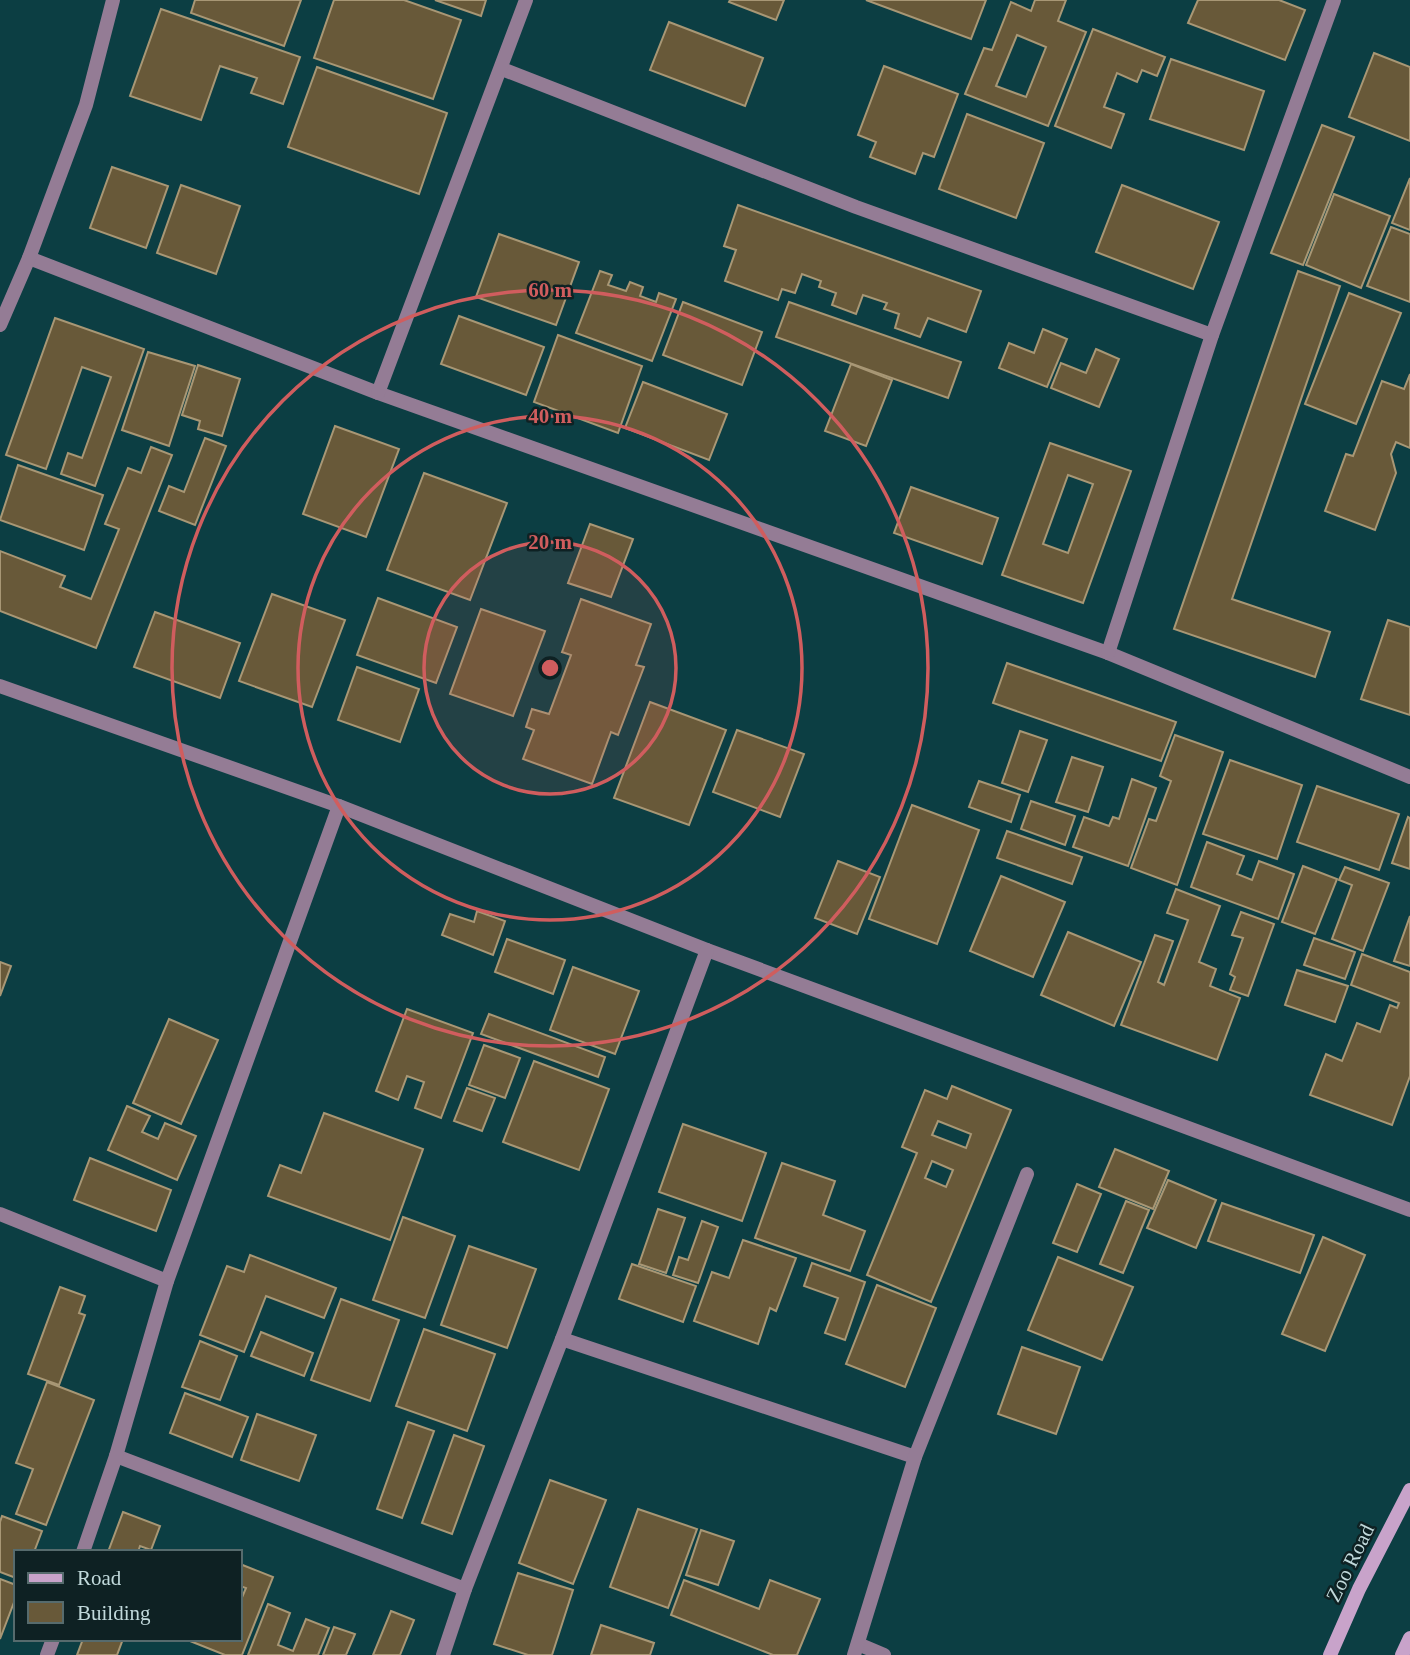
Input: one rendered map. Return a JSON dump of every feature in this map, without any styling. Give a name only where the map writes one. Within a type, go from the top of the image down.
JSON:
[{"type":"main road","name":"Zoo Road","points":[[1330,1655],[1359,1588],[1410,1490]]},
{"type":"main road","points":[[1402,1655],[1410,1638]]},
{"type":"street","points":[[0,325],[29,258],[86,105],[113,0]]},
{"type":"street","points":[[378,393],[526,0]]},
{"type":"street","points":[[1108,653],[1212,335],[1334,0]]},
{"type":"street","points":[[502,69],[856,206],[1212,335]]},
{"type":"street","points":[[29,258],[378,393],[1108,653],[1410,777]]},
{"type":"street","points":[[0,686],[339,806],[708,950],[1410,1210]]},
{"type":"street","points":[[84,1550],[116,1456],[167,1280],[339,806]]},
{"type":"street","points":[[443,1655],[465,1589],[708,950]]},
{"type":"street","points":[[884,1655],[856,1650],[915,1457],[1027,1174]]},
{"type":"street","points":[[0,1214],[167,1280]]},
{"type":"street","points":[[562,1339],[915,1457]]},
{"type":"street","points":[[116,1456],[465,1589]]},
{"type":"building","points":[[195,0],[301,0],[284,46],[191,13]]},
{"type":"building","points":[[334,0],[404,0],[461,20],[433,99],[314,58]]},
{"type":"building","points":[[435,0],[486,0],[481,16]]},
{"type":"building","points":[[784,0],[776,20],[729,2]]},
{"type":"building","points":[[866,0],[986,0],[971,39]]},
{"type":"building","points":[[1035,0],[1066,0],[1058,21],[1086,32],[1048,126],[965,94],[984,48],[992,50],[1011,2],[1031,11]],"holes":[[[1017,35],[1046,47],[1026,97],[996,86]]]},
{"type":"building","points":[[1198,0],[1279,0],[1305,10],[1285,60],[1188,23]]},
{"type":"building","points":[[161,9],[300,57],[283,104],[251,93],[257,78],[220,66],[201,120],[130,96]]},
{"type":"building","points":[[669,22],[763,58],[745,106],[650,70]]},
{"type":"building","points":[[1093,29],[1165,57],[1157,76],[1142,70],[1137,82],[1117,73],[1104,107],[1124,114],[1111,148],[1055,126]]},
{"type":"building","points":[[1374,53],[1410,67],[1410,141],[1349,117]]},
{"type":"building","points":[[1171,59],[1264,91],[1244,150],[1150,119]]},
{"type":"building","points":[[884,66],[958,94],[934,157],[923,153],[915,174],[870,157],[876,142],[858,135]]},
{"type":"building","points":[[317,67],[447,113],[419,194],[288,147]]},
{"type":"building","points":[[967,114],[1044,143],[1016,218],[939,189]]},
{"type":"building","points":[[1322,125],[1354,137],[1303,265],[1271,253]]},
{"type":"building","points":[[112,167],[168,186],[146,248],[90,228]]},
{"type":"building","points":[[1410,178],[1410,230],[1392,223]]},
{"type":"building","points":[[181,185],[240,206],[216,274],[157,253]]},
{"type":"building","points":[[1122,185],[1219,222],[1193,289],[1096,252]]},
{"type":"building","points":[[1334,194],[1390,216],[1361,288],[1306,265]]},
{"type":"building","points":[[738,205],[981,291],[966,332],[928,318],[920,337],[895,328],[899,314],[884,309],[887,303],[863,295],[856,314],[832,305],[836,293],[819,287],[821,281],[802,274],[795,293],[782,289],[778,300],[725,281],[736,250],[724,246]]},
{"type":"building","points":[[1391,227],[1410,234],[1410,302],[1367,286]]},
{"type":"building","points":[[499,234],[579,262],[556,325],[476,297]]},
{"type":"building","points":[[600,271],[612,275],[608,285],[626,291],[630,282],[643,287],[640,296],[656,302],[659,293],[676,299],[652,361],[576,333]]},
{"type":"building","points":[[1298,271],[1340,286],[1232,599],[1330,632],[1315,677],[1174,629]]},
{"type":"building","points":[[1349,293],[1401,313],[1356,424],[1305,404]]},
{"type":"building","points":[[683,302],[762,332],[742,385],[663,355]]},
{"type":"building","points":[[789,302],[961,362],[948,398],[776,337]]},
{"type":"building","points":[[459,316],[544,347],[526,395],[441,364]]},
{"type":"building","points":[[55,318],[144,349],[95,486],[61,474],[68,453],[82,458],[111,377],[82,367],[46,469],[6,455]]},
{"type":"building","points":[[1043,329],[1067,339],[1047,387],[999,368],[1009,343],[1034,353]]},
{"type":"building","points":[[558,335],[642,366],[618,433],[534,402]]},
{"type":"building","points":[[1096,349],[1119,359],[1099,407],[1051,388],[1061,363],[1086,373]]},
{"type":"building","points":[[148,352],[195,366],[169,446],[122,430]]},
{"type":"building","points":[[851,364],[892,380],[866,446],[825,431]]},
{"type":"building","points":[[198,365],[240,379],[222,436],[198,429],[200,421],[182,415]]},
{"type":"building","points":[[1410,374],[1410,448],[1396,442],[1391,454],[1396,473],[1375,530],[1325,511],[1346,454],[1353,456],[1382,381],[1404,389]]},
{"type":"building","points":[[643,382],[727,414],[709,460],[625,428]]},
{"type":"building","points":[[335,426],[399,449],[366,537],[303,514]]},
{"type":"building","points":[[205,438],[226,446],[195,525],[159,511],[169,486],[184,492]]},
{"type":"building","points":[[1050,443],[1131,471],[1083,603],[1002,575]],"holes":[[[1068,475],[1093,484],[1068,553],[1043,544]]]},
{"type":"building","points":[[151,447],[172,455],[96,648],[0,611],[0,551],[65,576],[60,587],[91,599],[119,529],[105,524],[128,468],[141,473]]},
{"type":"building","points":[[18,465],[103,495],[84,550],[0,520]]},
{"type":"building","points":[[424,473],[507,503],[470,600],[387,570]]},
{"type":"building","points":[[911,487],[998,518],[982,564],[894,533]]},
{"type":"building","points":[[590,524],[633,539],[611,597],[568,583]]},
{"type":"building","points":[[272,594],[345,620],[312,707],[239,681]]},
{"type":"building","points":[[378,598],[457,627],[436,683],[357,655]]},
{"type":"building","points":[[581,599],[651,624],[636,665],[644,667],[618,735],[611,732],[592,784],[523,759],[534,730],[526,727],[532,709],[549,714],[571,655],[562,652]]},
{"type":"building","points":[[481,609],[545,631],[513,716],[450,694]]},
{"type":"building","points":[[155,612],[240,643],[220,698],[134,667]]},
{"type":"building","points":[[1388,620],[1410,627],[1410,715],[1361,699]]},
{"type":"building","points":[[1007,663],[1176,722],[1161,761],[993,703]]},
{"type":"building","points":[[357,667],[419,689],[400,742],[338,720]]},
{"type":"building","points":[[650,702],[726,730],[689,825],[614,798]]},
{"type":"building","points":[[737,730],[804,754],[780,817],[713,792]]},
{"type":"building","points":[[1020,731],[1047,740],[1028,792],[1002,783]]},
{"type":"building","points":[[1175,735],[1223,752],[1177,885],[1131,868],[1149,819],[1156,821],[1171,781],[1160,776]]},
{"type":"building","points":[[1072,757],[1103,767],[1088,812],[1056,802]]},
{"type":"building","points":[[1230,760],[1302,785],[1277,859],[1203,834]]},
{"type":"building","points":[[1132,779],[1156,788],[1128,866],[1073,847],[1084,817],[1109,826],[1113,817],[1119,819]]},
{"type":"building","points":[[979,781],[1020,795],[1011,822],[969,807]]},
{"type":"building","points":[[1317,786],[1399,814],[1379,870],[1297,842]]},
{"type":"building","points":[[1031,801],[1075,816],[1065,845],[1021,829]]},
{"type":"building","points":[[912,805],[979,830],[937,944],[869,919]]},
{"type":"building","points":[[1408,817],[1410,818],[1410,869],[1392,863]]},
{"type":"building","points":[[1007,831],[1082,857],[1072,884],[997,858]]},
{"type":"building","points":[[1207,842],[1244,856],[1237,874],[1252,880],[1259,861],[1294,874],[1278,919],[1191,887]]},
{"type":"building","points":[[838,861],[880,877],[857,934],[815,918]]},
{"type":"building","points":[[1303,866],[1337,879],[1315,934],[1282,922]]},
{"type":"building","points":[[1345,867],[1389,883],[1363,951],[1332,939],[1352,885],[1339,880]]},
{"type":"building","points":[[1001,876],[1065,902],[1033,977],[970,951]]},
{"type":"building","points":[[1176,889],[1220,906],[1199,962],[1216,969],[1210,986],[1240,998],[1217,1060],[1121,1025],[1155,935],[1173,941],[1158,982],[1164,985],[1188,920],[1167,913]]},
{"type":"building","points":[[477,911],[505,921],[493,955],[442,935],[450,914],[474,922]]},
{"type":"building","points":[[1241,912],[1274,924],[1248,996],[1230,990],[1235,977],[1230,974],[1243,938],[1232,935]]},
{"type":"building","points":[[1410,916],[1410,966],[1394,961]]},
{"type":"building","points":[[1068,932],[1141,962],[1114,1026],[1041,995]]},
{"type":"building","points":[[1314,938],[1355,952],[1345,979],[1304,965]]},
{"type":"building","points":[[507,939],[565,960],[553,994],[495,972]]},
{"type":"building","points":[[1362,954],[1410,972],[1410,1076],[1392,1125],[1310,1095],[1326,1054],[1342,1061],[1357,1023],[1380,1032],[1390,1005],[1397,1008],[1399,1003],[1351,985]]},
{"type":"building","points":[[0,962],[11,966],[0,996]]},
{"type":"building","points":[[573,967],[639,991],[615,1054],[550,1030]]},
{"type":"building","points":[[1297,970],[1348,986],[1335,1022],[1285,1005]]},
{"type":"building","points":[[407,1009],[473,1033],[441,1118],[415,1108],[424,1082],[407,1076],[398,1100],[376,1091]]},
{"type":"building","points":[[489,1014],[605,1057],[598,1077],[481,1034]]},
{"type":"building","points":[[169,1019],[218,1040],[181,1124],[133,1103]]},
{"type":"building","points":[[484,1045],[520,1058],[505,1098],[469,1085]]},
{"type":"building","points":[[534,1061],[609,1089],[579,1170],[503,1142]]},
{"type":"building","points":[[952,1086],[1011,1110],[931,1302],[867,1275],[917,1153],[902,1147],[925,1090],[947,1099]],"holes":[[[938,1121],[971,1134],[966,1148],[932,1135]],[[932,1161],[953,1170],[946,1187],[925,1178]]]},
{"type":"building","points":[[467,1088],[495,1098],[482,1131],[454,1121]]},
{"type":"building","points":[[127,1106],[150,1116],[142,1132],[158,1139],[165,1123],[196,1136],[177,1180],[108,1150]]},
{"type":"building","points":[[324,1113],[423,1149],[390,1240],[268,1196],[280,1165],[301,1173]]},
{"type":"building","points":[[683,1124],[766,1153],[742,1221],[659,1192]]},
{"type":"building","points":[[1115,1149],[1169,1171],[1153,1209],[1099,1187]]},
{"type":"building","points":[[90,1158],[171,1190],[156,1231],[74,1200]]},
{"type":"building","points":[[782,1163],[835,1181],[823,1215],[865,1231],[850,1271],[755,1238]]},
{"type":"building","points":[[1168,1180],[1216,1200],[1196,1248],[1147,1228]]},
{"type":"building","points":[[1077,1184],[1101,1194],[1077,1252],[1053,1243]]},
{"type":"building","points":[[1126,1201],[1149,1210],[1123,1273],[1100,1264]]},
{"type":"building","points":[[1222,1203],[1314,1235],[1300,1273],[1208,1241]]},
{"type":"building","points":[[658,1209],[685,1218],[666,1273],[639,1264]]},
{"type":"building","points":[[403,1217],[455,1236],[425,1318],[373,1300]]},
{"type":"building","points":[[702,1221],[718,1227],[698,1283],[673,1275],[679,1257],[688,1260]]},
{"type":"building","points":[[1323,1237],[1365,1255],[1325,1351],[1282,1334]]},
{"type":"building","points":[[743,1240],[796,1258],[776,1311],[770,1308],[758,1344],[694,1321],[712,1272],[729,1278]]},
{"type":"building","points":[[469,1246],[536,1269],[507,1348],[441,1325]]},
{"type":"building","points":[[250,1255],[336,1288],[324,1318],[266,1296],[244,1352],[200,1335],[227,1266],[244,1272]]},
{"type":"building","points":[[1058,1257],[1133,1287],[1102,1360],[1028,1330]]},
{"type":"building","points":[[812,1263],[865,1282],[845,1340],[825,1333],[838,1298],[804,1286]]},
{"type":"building","points":[[632,1264],[696,1286],[683,1322],[619,1299]]},
{"type":"building","points":[[877,1285],[936,1308],[905,1387],[846,1364]]},
{"type":"building","points":[[60,1287],[85,1296],[79,1313],[85,1315],[59,1385],[28,1374]]},
{"type":"building","points":[[341,1299],[399,1320],[370,1401],[311,1380]]},
{"type":"building","points":[[424,1329],[495,1354],[467,1431],[396,1406]]},
{"type":"building","points":[[261,1332],[313,1353],[304,1376],[251,1356]]},
{"type":"building","points":[[200,1341],[237,1356],[220,1400],[182,1387]]},
{"type":"building","points":[[1022,1347],[1080,1367],[1056,1434],[998,1414]]},
{"type":"building","points":[[47,1382],[94,1400],[46,1525],[16,1514],[33,1469],[16,1463]]},
{"type":"building","points":[[185,1393],[248,1417],[232,1457],[170,1433]]},
{"type":"building","points":[[257,1414],[316,1435],[299,1481],[241,1460]]},
{"type":"building","points":[[408,1422],[434,1431],[402,1518],[377,1509]]},
{"type":"building","points":[[454,1435],[484,1446],[452,1534],[422,1523]]},
{"type":"building","points":[[550,1480],[606,1500],[573,1584],[519,1563]]},
{"type":"building","points":[[638,1509],[697,1529],[668,1608],[610,1587]]},
{"type":"building","points":[[123,1512],[160,1526],[151,1550],[140,1546],[139,1550],[109,1550]]},
{"type":"building","points":[[2,1516],[42,1531],[35,1550],[14,1550],[14,1577],[0,1572]]},
{"type":"building","points":[[701,1530],[734,1541],[718,1585],[686,1575]]},
{"type":"building","points":[[242,1565],[273,1577],[242,1655],[225,1655],[190,1641],[242,1641],[242,1597],[246,1588],[242,1587]]},
{"type":"building","points":[[518,1573],[573,1590],[552,1655],[528,1655],[494,1644]]},
{"type":"building","points":[[0,1579],[14,1584],[14,1602],[0,1639]]},
{"type":"building","points":[[684,1580],[759,1609],[770,1580],[820,1599],[797,1655],[773,1655],[671,1615]]},
{"type":"building","points":[[268,1604],[290,1613],[278,1645],[293,1651],[306,1619],[329,1628],[318,1655],[248,1655]]},
{"type":"building","points":[[391,1611],[414,1620],[400,1655],[373,1655]]},
{"type":"building","points":[[601,1625],[654,1643],[650,1655],[591,1655]]},
{"type":"building","points":[[334,1627],[355,1634],[346,1655],[323,1655]]},
{"type":"building","points":[[82,1641],[122,1641],[117,1655],[77,1655]]}]
